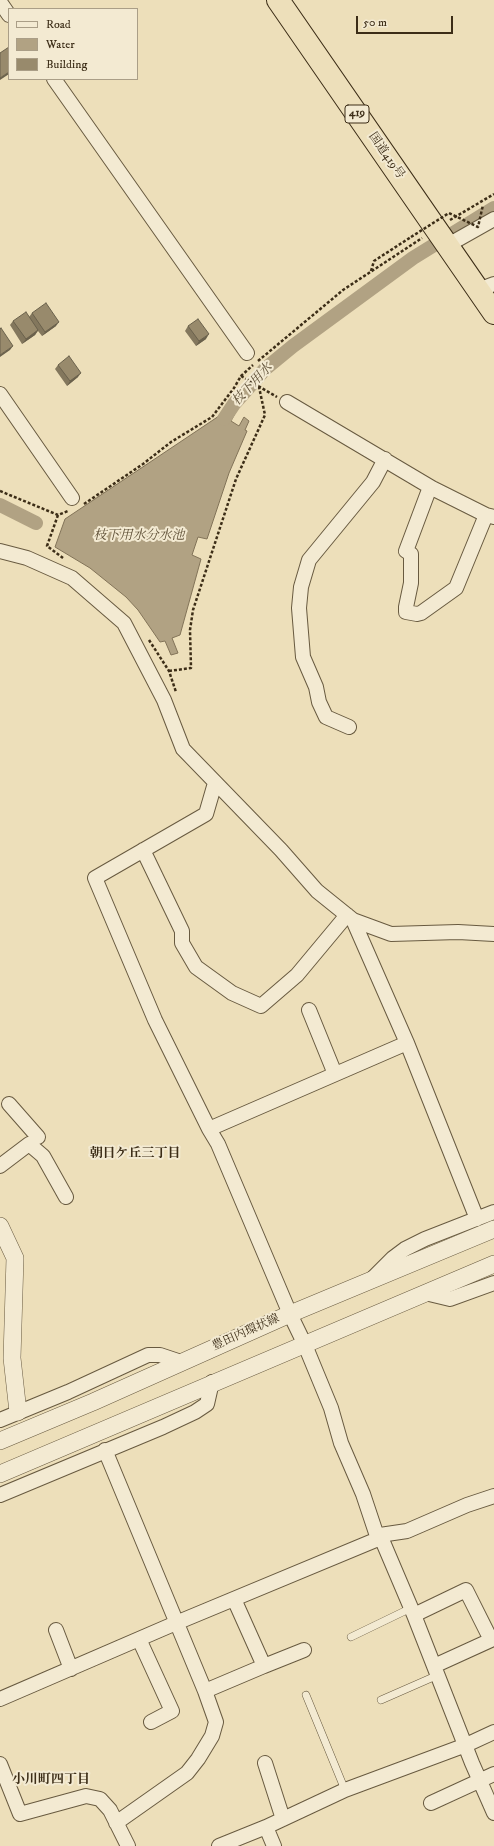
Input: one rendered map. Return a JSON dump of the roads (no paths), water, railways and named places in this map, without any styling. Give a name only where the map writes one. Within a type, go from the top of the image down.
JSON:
[{"type":"highway","name":"国道419号","points":[[278,0],[486,287],[494,313]]},
{"type":"street","points":[[0,2],[8,14]]},
{"type":"street","points":[[55,80],[247,353]]},
{"type":"street","points":[[445,229],[494,219]]},
{"type":"street","points":[[0,394],[74,505]]},
{"type":"street","points":[[287,402],[430,487],[490,516],[456,588],[417,614],[406,612],[411,583],[411,554],[406,551],[430,487]]},
{"type":"street","points":[[349,727],[326,717],[319,702],[316,687],[303,657],[299,608],[301,587],[309,560],[373,482],[385,459]]},
{"type":"street","points":[[0,551],[27,558],[72,578],[124,623],[164,700],[183,749],[280,850],[317,891],[350,918],[391,934],[458,932],[494,934]]},
{"type":"street","points":[[215,783],[206,814],[95,878],[155,1020],[209,1129],[218,1144],[290,1314],[305,1345],[331,1408],[341,1443],[363,1494],[379,1537],[413,1612],[479,1780],[494,1813]]},
{"type":"street","points":[[143,850],[182,931],[182,943],[196,966],[232,993],[261,1006],[297,975],[350,918]]},
{"type":"street","points":[[350,918],[407,1043],[477,1219]]},
{"type":"street","points":[[309,1010],[335,1074]]},
{"type":"street","points":[[209,1129],[407,1043]]},
{"type":"street","points":[[9,1104],[37,1138],[44,1156],[66,1197]]},
{"type":"street","points":[[0,1166],[37,1138]]},
{"type":"street","points":[[371,1280],[393,1258],[405,1249],[425,1239],[494,1212]]},
{"type":"street","points":[[0,1226],[15,1258],[12,1358],[18,1412]]},
{"type":"street","name":"豊田内環状線","points":[[0,1440],[93,1402],[290,1314],[494,1229]]},
{"type":"street","points":[[0,1474],[212,1382],[305,1345],[494,1264]]},
{"type":"street","points":[[425,1293],[450,1299],[494,1283]]},
{"type":"street","points":[[0,1420],[68,1392],[148,1355],[160,1355],[181,1362]]},
{"type":"street","points":[[0,1495],[163,1427],[207,1404],[212,1382]]},
{"type":"street","points":[[105,1450],[216,1722],[212,1736],[198,1760],[186,1773],[116,1823]]},
{"type":"street","points":[[23,1464],[45,1471],[59,1470]]},
{"type":"street","points":[[0,1699],[379,1537],[408,1531],[467,1505],[494,1496]]},
{"type":"street","points":[[413,1612],[466,1590],[491,1640],[436,1670]]},
{"type":"street","points":[[234,1599],[264,1666]]},
{"type":"street","points":[[56,1630],[71,1669]]},
{"type":"street","points":[[139,1639],[172,1710],[151,1722]]},
{"type":"street","points":[[205,1692],[304,1650]]},
{"type":"street","points":[[219,1846],[266,1827],[345,1790],[466,1745],[494,1732]]},
{"type":"street","points":[[265,1763],[283,1819]]},
{"type":"street","points":[[0,1764],[20,1814],[86,1796],[100,1799],[110,1810],[128,1846]]},
{"type":"street","points":[[431,1803],[494,1774]]},
{"type":"street","points":[[266,1827],[274,1846]]},
{"type":"lane","points":[[351,1637],[413,1612]]},
{"type":"lane","points":[[381,1700],[436,1670]]},
{"type":"lane","points":[[306,1695],[345,1790]]},
{"type":"water","name":"枝下用水分水池","points":[[230,401],[239,406],[231,421],[239,426],[244,417],[249,421],[245,430],[247,431],[229,473],[207,539],[198,537],[192,555],[201,559],[180,635],[172,638],[178,653],[171,655],[165,641],[160,642],[138,610],[126,597],[90,568],[55,547],[65,519],[219,416],[221,417]]},
{"type":"waterway","name":"枝下用水","points":[[224,419],[234,404],[265,369],[293,346],[413,258],[494,208]]},
{"type":"waterway","name":"枝下用水","points":[[0,505],[36,523]]},
{"type":"district","name":"朝日ケ丘三丁目","points":[[135,1154]]},
{"type":"district","name":"小川町四丁目","points":[[51,1780]]}]
